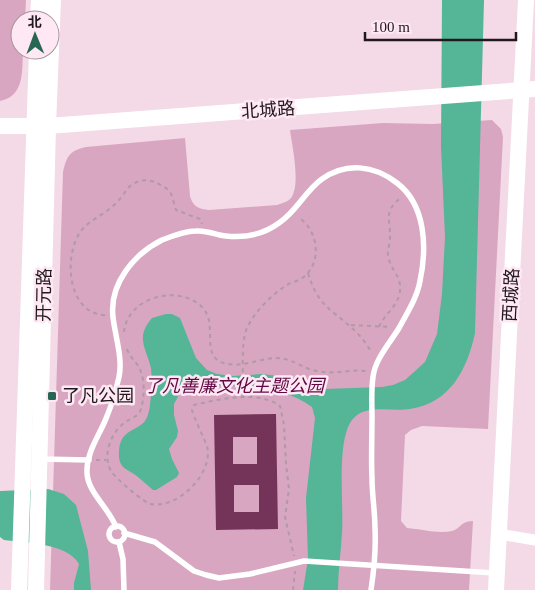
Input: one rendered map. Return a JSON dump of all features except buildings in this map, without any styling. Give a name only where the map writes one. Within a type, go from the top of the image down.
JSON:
[{"type":"main road","name":"开元路","points":[[19,590],[22,480],[41,126],[53,0]]},
{"type":"main road","name":"西城路","points":[[496,590],[529,90],[526,0]]},
{"type":"main road","name":"开元路","points":[[36,590],[40,459],[41,126],[37,60]]},
{"type":"main road","name":"北城路","points":[[0,126],[41,126],[529,90]]},
{"type":"street","points":[[499,534],[535,540]]},
{"type":"lane","points":[[119,542],[123,538],[122,528],[116,526],[90,484],[87,470],[93,445],[108,413],[120,374],[118,343],[112,314],[116,291],[130,265],[141,253],[164,240],[186,232],[205,231],[236,237],[260,233],[275,226],[292,213],[322,179],[343,169],[355,167],[378,171],[398,184],[408,194],[420,216],[422,227],[422,268],[420,283],[411,305],[374,372],[372,385],[371,472],[376,531],[371,590]]},
{"type":"lane","points":[[40,459],[89,460]]},
{"type":"lane","points":[[116,526],[110,530],[109,537],[112,541],[119,542]]},
{"type":"lane","points":[[124,533],[156,542],[184,565],[206,575],[219,578],[250,574],[304,561],[497,573]]},
{"type":"lane","points":[[119,542],[124,567],[124,590]]},
{"type":"path","points":[[112,314],[103,315],[85,308],[78,299],[73,286],[71,259],[73,247],[82,230],[90,222],[111,208],[129,188],[147,179],[156,182],[170,191],[176,210],[200,219],[205,231]]},
{"type":"path","points":[[379,328],[381,322],[398,302],[401,282],[388,255],[390,241],[388,217],[392,205],[408,194]]},
{"type":"path","points":[[243,397],[243,363],[246,331],[254,316],[266,302],[286,285],[304,277],[314,265],[316,248],[313,233],[306,222],[292,213]]},
{"type":"path","points":[[308,273],[321,301],[358,334],[378,362]]},
{"type":"path","points":[[124,337],[128,318],[139,306],[161,296],[180,296],[202,308],[211,328],[210,348],[212,355],[220,362],[228,364],[280,358],[315,371],[337,373],[361,370],[374,372]]},
{"type":"path","points":[[348,324],[379,328],[400,327]]},
{"type":"path","points":[[126,345],[129,355],[141,371],[143,383],[141,410],[115,432],[108,450],[107,460],[111,471],[117,478],[139,498],[149,504],[158,505],[167,502],[193,486],[204,470],[208,452],[193,414],[194,406],[243,397],[274,401],[280,406],[284,425],[288,489],[285,517],[295,576],[293,590]]},
{"type":"path","points":[[89,460],[107,460]]},
{"type":"green space","points":[[0,0],[26,0],[26,10],[10,10],[10,60],[23,60],[22,74],[14,94],[0,101]]},
{"type":"green space","name":"了凡善廉文化主题公园","points":[[492,120],[501,129],[503,137],[488,429],[422,426],[411,430],[405,435],[401,521],[407,528],[441,532],[452,531],[465,523],[473,521],[469,590],[50,590],[63,172],[72,152],[86,147],[185,138],[190,196],[197,207],[209,210],[277,205],[291,198],[294,192],[296,175],[290,130],[383,123],[433,124]]},
{"type":"shaded area","points":[[442,0],[484,0],[475,333],[472,347],[454,383],[436,400],[424,406],[410,409],[371,410],[357,415],[352,420],[347,430],[342,458],[342,533],[338,590],[303,590],[308,559],[306,498],[315,418],[312,407],[290,395],[266,389],[242,386],[190,386],[182,389],[174,404],[174,415],[178,431],[177,437],[169,449],[179,473],[177,477],[153,490],[124,468],[119,458],[122,439],[145,421],[149,412],[152,375],[143,343],[144,331],[152,318],[172,314],[180,318],[196,358],[207,370],[217,374],[233,376],[262,374],[278,376],[310,387],[324,389],[393,385],[405,380],[425,362],[437,334],[442,294],[445,237],[441,146]]},
{"type":"shaded area","points":[[48,489],[64,494],[76,505],[88,551],[91,590],[74,590],[79,564],[65,552],[45,545],[4,540],[0,537],[0,491]]},
{"type":"place","name":"了凡公园","points":[[52,396]]}]
